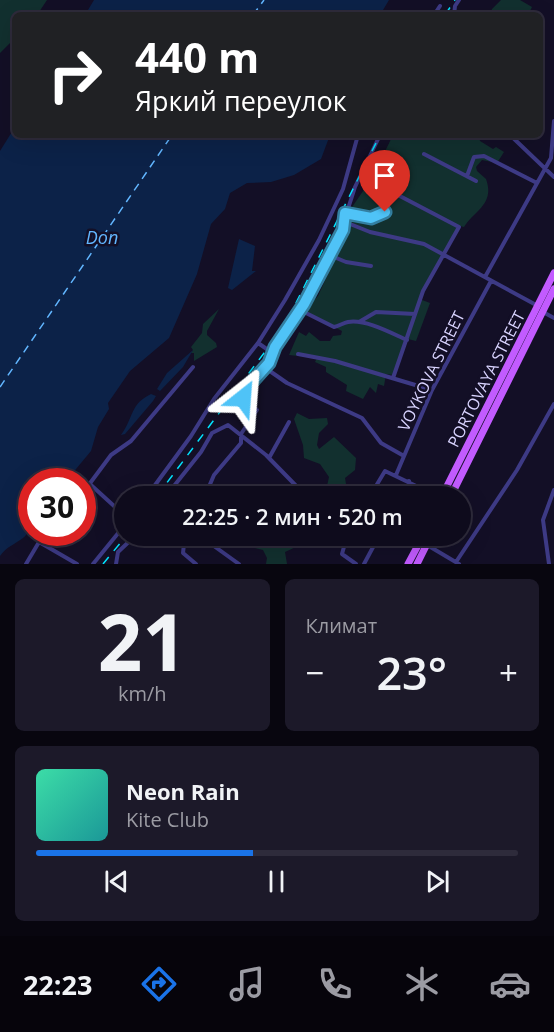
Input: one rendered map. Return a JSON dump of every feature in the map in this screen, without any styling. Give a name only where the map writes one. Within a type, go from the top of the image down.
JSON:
[{"type":"main road","name":"PORTOVAYA STREET","points":[[456,486],[540,309],[554,273]]},
{"type":"main road","name":"PORTOVAYA STREET","points":[[447,486],[540,309],[554,289]]},
{"type":"main road","points":[[408,564],[418,546]]},
{"type":"main road","points":[[417,564],[426,546]]},
{"type":"street","points":[[436,12],[440,6]]},
{"type":"street","points":[[485,277],[551,158],[554,121]]},
{"type":"street","points":[[154,486],[191,436],[213,399],[258,343],[320,240],[343,189],[357,138]]},
{"type":"street","points":[[211,486],[214,475],[241,443],[241,434],[257,410],[247,404],[243,392],[274,354],[275,347],[300,309],[329,255],[345,222],[345,213],[379,138]]},
{"type":"street","points":[[513,138],[544,170],[554,177]]},
{"type":"street","points":[[424,154],[476,182]]},
{"type":"street","points":[[467,176],[474,157],[483,156],[537,183]]},
{"type":"street","points":[[345,213],[358,217],[380,215],[396,194],[459,227],[446,254],[423,291],[393,378]]},
{"type":"street","points":[[345,222],[370,232],[424,244],[446,254],[554,318]]},
{"type":"street","points":[[329,255],[346,262],[371,266]]},
{"type":"street","name":"VOYKOVA STREET","points":[[396,475],[432,390],[491,280]]},
{"type":"street","points":[[300,309],[334,327],[346,322],[358,322],[388,331],[407,340]]},
{"type":"street","points":[[358,322],[376,312],[415,314]]},
{"type":"street","points":[[258,343],[274,354]]},
{"type":"street","points":[[298,354],[335,361],[432,390]]},
{"type":"street","points":[[264,366],[287,383],[362,418],[381,442],[404,456]]},
{"type":"street","points":[[96,478],[111,455],[131,441],[193,367]]},
{"type":"street","points":[[430,546],[457,563],[517,470],[554,404]]},
{"type":"street","points":[[269,459],[289,422]]},
{"type":"street","points":[[174,486],[201,452],[212,433],[225,426],[236,429],[296,486]]},
{"type":"street","points":[[376,486],[385,471],[418,486]]},
{"type":"street","points":[[406,486],[409,481]]},
{"type":"street","points":[[96,490],[114,506]]},
{"type":"street","points":[[549,564],[543,520],[554,490]]},
{"type":"street","points":[[93,564],[114,538]]},
{"type":"street","points":[[26,564],[37,546]]},
{"type":"street","points":[[46,546],[76,564]]},
{"type":"street","points":[[116,564],[118,552],[124,546]]},
{"type":"street","points":[[184,546],[183,553],[188,560],[196,564]]},
{"type":"street","points":[[214,546],[239,564]]},
{"type":"street","points":[[344,546],[342,554],[356,564]]},
{"type":"street","points":[[364,564],[374,546]]},
{"type":"green space","points":[[0,0],[47,0],[39,12],[12,12],[12,41],[0,53]]},
{"type":"green space","points":[[501,0],[520,0],[532,7],[530,12],[491,12]]},
{"type":"green space","points":[[392,138],[479,138],[493,149],[496,147],[504,152],[497,163],[482,160],[476,167],[486,179],[488,195],[486,201],[464,227],[460,226],[422,294],[422,300],[430,303],[416,341],[408,339],[393,375],[386,374],[384,386],[378,384],[376,393],[370,387],[363,399],[346,391],[347,385],[326,372],[326,367],[315,362],[317,358],[289,355],[299,332],[306,336],[309,332],[320,341],[330,341],[333,336],[341,335],[342,331],[306,312],[306,309],[318,296],[328,274],[325,269],[336,258],[351,218],[350,210],[372,178]]},
{"type":"green space","points":[[219,309],[207,331],[207,335],[217,347],[194,361],[191,347],[202,333],[203,324]]},
{"type":"green space","points":[[297,413],[309,419],[327,418],[328,424],[319,433],[317,445],[319,449],[334,437],[356,458],[355,470],[345,478],[346,486],[327,486],[329,477],[320,464],[304,458],[303,445],[294,419]]},
{"type":"green space","points":[[248,546],[298,546],[285,552],[287,564],[266,564],[267,558],[263,550]]},
{"type":"water","points":[[94,0],[389,0],[379,12],[87,12]]},
{"type":"water","name":"Don","points":[[12,132],[12,138],[329,138],[321,159],[294,175],[271,182],[247,183],[230,193],[225,209],[211,224],[197,274],[169,338],[130,371],[108,403],[109,409],[98,427],[91,451],[77,468],[18,468],[18,541],[0,556],[0,151]]},
{"type":"water","points":[[239,239],[255,246],[252,271],[256,271],[232,290],[228,288]]},
{"type":"water","points":[[193,350],[183,367],[160,391],[157,389],[167,373]]},
{"type":"water","points":[[151,394],[156,396],[153,401],[125,434],[121,435],[139,402]]},
{"type":"ferry route","points":[[255,12],[264,0]]},
{"type":"ferry route","points":[[0,387],[170,138]]},
{"type":"railway","points":[[447,12],[455,0]]},
{"type":"railway","points":[[164,486],[285,325],[378,138]]},
{"type":"railway","points":[[103,564],[118,546]]},
{"type":"route","points":[[243,398],[243,392],[269,363],[275,347],[304,304],[314,281],[336,246],[343,230],[345,213],[371,218],[385,212]]}]
